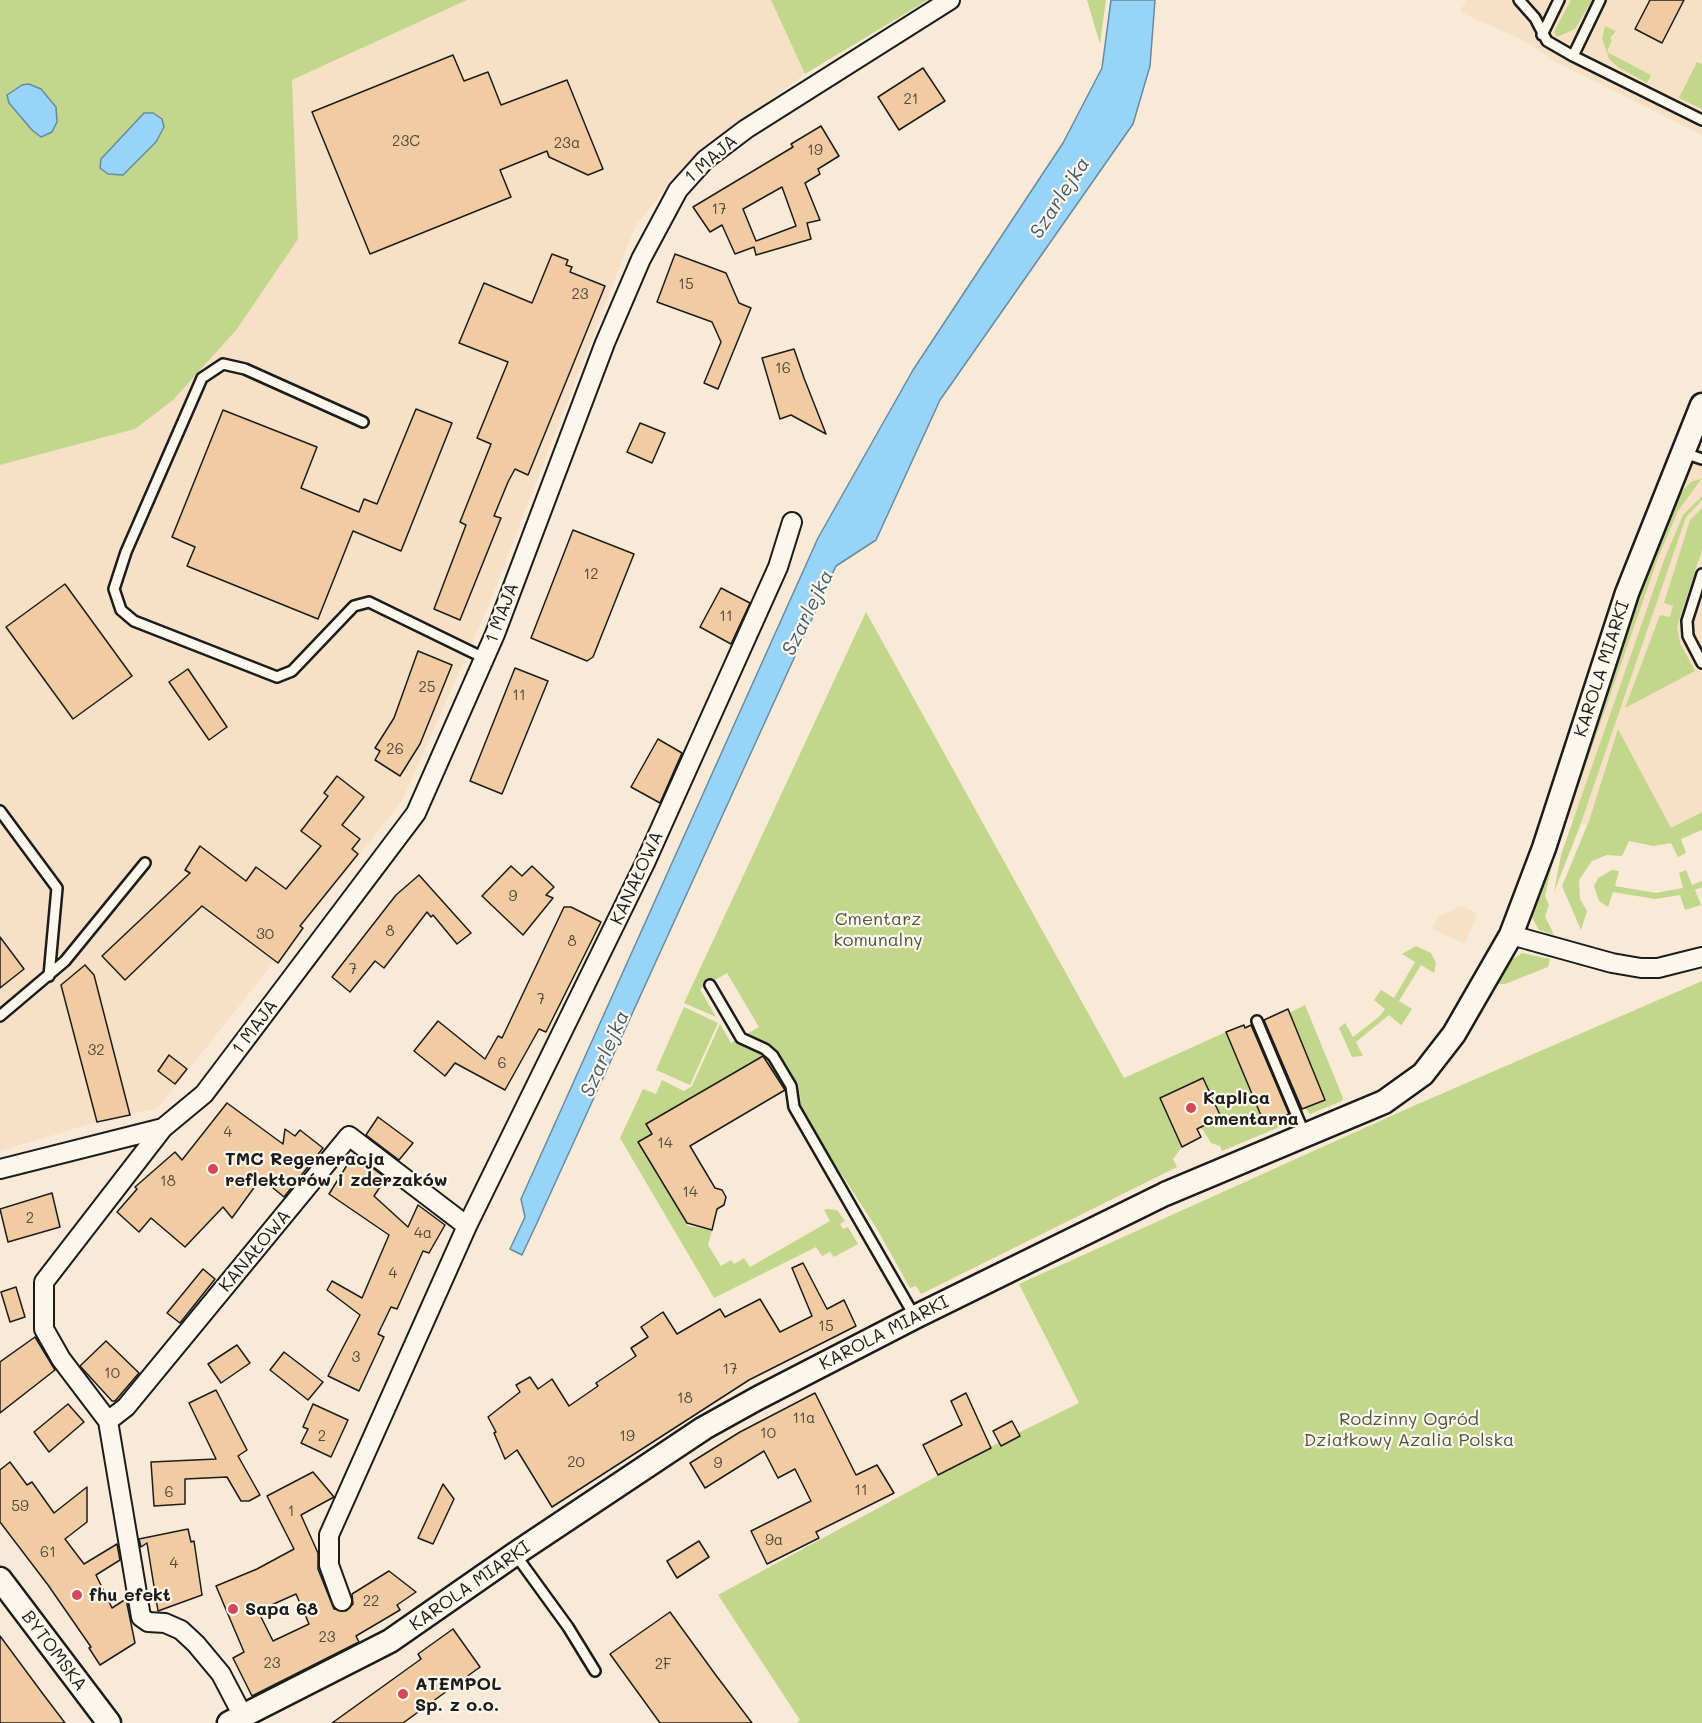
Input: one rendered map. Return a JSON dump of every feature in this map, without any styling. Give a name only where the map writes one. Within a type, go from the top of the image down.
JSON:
[{"type":"street","name":"1 MAJA","points":[[0,1169],[163,1128],[204,1094],[416,813],[484,658],[605,343],[640,259],[678,190],[705,160],[746,129],[950,0]]},
{"type":"street","name":"KAROLA MIARKI","points":[[236,1720],[390,1641],[515,1554],[704,1428],[915,1317],[1165,1194],[1384,1102],[1423,1074],[1454,1034],[1511,935],[1544,848],[1627,592],[1692,456],[1702,405]]},
{"type":"street","name":"KANAŁOWA","points":[[342,1601],[329,1565],[329,1535],[468,1226],[645,863],[778,567],[792,522]]},
{"type":"street","points":[[1511,935],[1641,969],[1659,968],[1702,957]]},
{"type":"street","points":[[163,1128],[44,1282],[44,1329],[60,1359],[108,1420],[141,1617],[148,1622],[165,1623],[181,1630],[196,1644],[221,1674],[236,1720]]},
{"type":"street","name":"KANAŁOWA","points":[[108,1420],[126,1407],[349,1137],[468,1226]]},
{"type":"street","name":"BYTOMSKA","points":[[0,1578],[109,1723]]},
{"type":"lane","points":[[1519,0],[1535,18],[1542,35],[1554,46],[1702,120]]},
{"type":"lane","points":[[1542,35],[1559,0]]},
{"type":"lane","points":[[1573,56],[1600,0]]},
{"type":"lane","points":[[363,422],[245,369],[223,364],[202,378],[126,552],[114,590],[121,610],[134,621],[277,677],[292,672],[354,606],[369,602],[484,658]]},
{"type":"lane","points":[[1702,574],[1687,621],[1688,636],[1702,663]]},
{"type":"lane","points":[[0,811],[57,888],[49,976]]},
{"type":"lane","points":[[0,1016],[65,960],[145,863]]},
{"type":"lane","points":[[710,985],[741,1038],[770,1052],[779,1066],[791,1086],[794,1107],[915,1317]]},
{"type":"lane","points":[[1257,1021],[1305,1136]]},
{"type":"lane","points":[[515,1554],[568,1626],[595,1671]]},
{"type":"shaded area","points":[[467,0],[771,0],[805,74],[684,165],[635,227],[490,602],[402,801],[158,1108],[97,1122],[0,1151],[0,465],[136,429],[298,239],[292,80]]},
{"type":"shaded area","points":[[1466,0],[1702,0],[1702,135],[1558,63],[1525,41],[1460,12]]},
{"type":"shaded area","points":[[1702,439],[1702,826],[1626,839],[1564,817],[1642,586]]},
{"type":"shaded area","points":[[1461,906],[1477,913],[1465,944],[1432,929],[1438,917]]},
{"type":"green space","points":[[0,0],[467,0],[292,80],[298,239],[237,329],[173,400],[135,429],[0,465]]},
{"type":"green space","points":[[771,0],[928,0],[805,74]]},
{"type":"green space","points":[[1087,0],[1106,0],[1100,44]]},
{"type":"green space","points":[[1571,0],[1592,0],[1575,29],[1557,37],[1554,32]]},
{"type":"green space","points":[[1605,26],[1616,31],[1610,38],[1612,40],[1607,52],[1651,75],[1647,83],[1618,67],[1609,59],[1602,38]]},
{"type":"green space","points":[[1697,62],[1702,64],[1702,109],[1679,98]]},
{"type":"green space","points":[[1702,478],[1678,511],[1658,558],[1575,796],[1555,846],[1642,586],[1679,494],[1691,482]]},
{"type":"green space","points":[[1702,496],[1702,500],[1686,517],[1580,826],[1554,892],[1561,855],[1664,560],[1683,515]]},
{"type":"green space","points":[[1702,508],[1702,550],[1677,627],[1680,643],[1695,671],[1625,708],[1660,615],[1670,617],[1673,606],[1664,603],[1690,520]]},
{"type":"green space","name":"Cmentarz komunalny","points":[[866,612],[1124,1078],[1226,1032],[1265,1125],[1284,1117],[1286,1121],[1284,1125],[1222,1151],[1220,1146],[1211,1143],[1201,1127],[1221,1117],[1204,1079],[1161,1098],[1182,1147],[1173,1159],[1177,1167],[921,1294],[916,1286],[910,1288],[877,1229],[818,1138],[801,1105],[798,1082],[785,1090],[764,1055],[647,1124],[652,1134],[639,1142],[688,1226],[712,1230],[708,1245],[721,1266],[731,1260],[734,1264],[744,1258],[750,1267],[830,1221],[824,1210],[827,1209],[837,1210],[845,1221],[840,1224],[843,1229],[848,1227],[858,1244],[834,1257],[830,1252],[822,1256],[816,1247],[714,1298],[620,1138],[643,1089],[656,1094],[662,1080],[684,1091],[692,1086],[720,1024],[731,1043],[759,1027],[727,973],[700,989],[716,1017],[684,1003]]},
{"type":"green space","points":[[1618,729],[1671,828],[1702,812],[1702,830],[1681,839],[1686,853],[1678,857],[1671,843],[1653,846],[1629,841],[1622,856],[1607,855],[1592,861],[1579,880],[1580,899],[1587,911],[1581,930],[1562,886],[1589,821]]},
{"type":"green space","points":[[1551,856],[1553,861],[1545,896],[1549,905],[1545,916],[1554,935],[1539,930],[1531,916]]},
{"type":"green space","points":[[1612,870],[1619,871],[1615,886],[1656,893],[1683,888],[1679,873],[1686,870],[1692,885],[1702,881],[1702,887],[1695,890],[1701,905],[1685,910],[1680,895],[1655,899],[1613,892],[1608,907],[1599,901],[1594,886],[1598,878]]},
{"type":"green space","points":[[1416,946],[1431,953],[1436,963],[1434,973],[1421,965],[1399,1001],[1412,1009],[1403,1023],[1401,1025],[1389,1015],[1356,1042],[1363,1056],[1352,1057],[1339,1028],[1345,1023],[1353,1037],[1380,1016],[1385,1009],[1374,1000],[1381,990],[1394,998],[1415,962],[1402,954]]},
{"type":"green space","points":[[1522,953],[1550,959],[1548,967],[1505,984],[1498,984],[1511,960]]},
{"type":"green space","name":"Rodzinny Ogród Działkowy Azalia Polska","points":[[1702,981],[1702,1723],[797,1723],[800,1720],[718,1595],[998,1443],[1079,1403],[1019,1284],[1411,1107]]},
{"type":"green space","points":[[1305,1005],[1343,1098],[1342,1101],[1310,1114],[1305,1108],[1325,1099],[1289,1013]]},
{"type":"green space","points":[[684,1007],[718,1023],[690,1085],[656,1070]]},
{"type":"water","name":"Szarlejka","points":[[1111,0],[1155,0],[1150,66],[1133,124],[940,400],[876,540],[836,566],[522,1255],[510,1249],[525,1217],[521,1199],[818,538],[913,370],[1063,143],[1102,68]]},
{"type":"water","points":[[29,84],[41,89],[56,107],[57,122],[52,132],[41,137],[9,103],[7,95],[22,85]]},
{"type":"water","points":[[144,113],[153,113],[162,119],[164,127],[156,142],[123,175],[108,174],[100,168],[101,159]]},
{"type":"building","points":[[1650,0],[1684,0],[1662,43],[1635,29]]},
{"type":"building","points":[[453,55],[464,81],[488,72],[501,105],[567,80],[603,169],[588,175],[549,157],[547,151],[500,170],[511,197],[370,254],[312,112]]},
{"type":"building","points":[[923,68],[945,101],[899,130],[878,97]]},
{"type":"building","points":[[821,126],[839,156],[818,169],[820,174],[805,183],[820,220],[807,223],[811,239],[756,255],[754,247],[735,254],[722,225],[710,232],[693,207],[793,147],[791,144]],"holes":[[[782,187],[796,226],[756,241],[743,209]]]},
{"type":"building","points":[[552,254],[568,260],[566,265],[572,267],[570,272],[605,286],[528,475],[515,469],[508,482],[494,516],[501,518],[460,620],[434,609],[466,525],[460,522],[491,444],[477,438],[508,362],[459,343],[484,283],[532,303]]},
{"type":"building","points":[[675,254],[726,273],[739,303],[751,308],[718,389],[704,383],[721,342],[712,322],[657,302]]},
{"type":"building","points":[[794,349],[826,434],[791,415],[780,419],[762,358]]},
{"type":"building","points":[[416,409],[452,423],[401,551],[353,531],[318,619],[187,566],[195,547],[172,537],[223,410],[317,447],[301,488],[359,512],[364,499],[377,504]]},
{"type":"building","points":[[640,423],[665,433],[652,463],[627,452]]},
{"type":"building","points":[[573,530],[634,554],[593,657],[587,661],[531,638]]},
{"type":"building","points":[[65,584],[132,676],[73,719],[6,627]]},
{"type":"building","points":[[721,588],[750,603],[731,644],[700,627]]},
{"type":"building","points":[[418,651],[452,665],[420,744],[400,776],[375,760],[380,751],[375,748],[394,718]]},
{"type":"building","points":[[515,668],[548,681],[502,794],[470,781]]},
{"type":"building","points":[[188,669],[227,727],[209,740],[169,682]]},
{"type":"building","points":[[658,739],[682,753],[660,803],[631,787]]},
{"type":"building","points":[[337,776],[364,797],[342,825],[360,839],[352,849],[358,854],[300,926],[303,928],[278,963],[202,906],[125,980],[102,956],[190,873],[185,870],[200,846],[246,881],[256,867],[286,889],[321,846],[301,831],[328,796],[324,793]]},
{"type":"building","points":[[511,866],[522,876],[532,866],[554,887],[546,895],[553,898],[523,935],[482,896]]},
{"type":"building","points":[[419,875],[471,933],[457,944],[433,915],[431,917],[427,912],[384,968],[375,961],[350,992],[332,977],[396,895]]},
{"type":"building","points":[[564,907],[571,907],[601,922],[546,1032],[539,1029],[505,1090],[455,1063],[445,1076],[414,1051],[438,1021],[485,1059],[498,1036],[502,1038]]},
{"type":"building","points":[[0,937],[24,969],[0,988]]},
{"type":"building","points":[[85,965],[94,975],[130,1115],[97,1122],[61,985]]},
{"type":"building","points":[[1288,1009],[1325,1100],[1302,1109],[1264,1020]]},
{"type":"building","points":[[1244,1025],[1245,1028],[1251,1025],[1289,1114],[1265,1125],[1226,1032]]},
{"type":"building","points":[[169,1055],[187,1069],[175,1084],[158,1071]]},
{"type":"building","points":[[763,1056],[785,1090],[690,1146],[715,1188],[722,1190],[726,1197],[724,1205],[717,1209],[712,1230],[687,1223],[638,1142],[652,1134],[646,1124]]},
{"type":"building","name":"Kaplica cmentarna","points":[[1203,1078],[1221,1117],[1197,1129],[1201,1137],[1182,1147],[1160,1098]]},
{"type":"building","points":[[227,1103],[283,1144],[285,1129],[295,1136],[300,1130],[323,1148],[284,1197],[261,1178],[232,1218],[223,1207],[185,1247],[151,1218],[139,1232],[117,1212],[137,1189],[135,1187],[175,1152],[182,1160]]},
{"type":"building","points":[[378,1117],[413,1143],[399,1160],[366,1135]]},
{"type":"building","points":[[354,1154],[386,1178],[374,1196],[408,1227],[418,1205],[445,1225],[429,1253],[423,1251],[397,1309],[391,1307],[378,1334],[384,1337],[359,1391],[328,1376],[360,1315],[327,1290],[332,1281],[362,1298],[389,1235],[329,1194]]},
{"type":"building","points":[[52,1193],[60,1227],[8,1242],[0,1209]]},
{"type":"building","points":[[803,1263],[827,1309],[844,1300],[856,1326],[749,1380],[552,1507],[517,1450],[505,1459],[488,1417],[520,1392],[516,1385],[530,1377],[538,1389],[552,1379],[569,1406],[598,1386],[596,1383],[636,1356],[631,1348],[648,1337],[641,1327],[663,1312],[677,1334],[720,1309],[725,1317],[760,1299],[780,1332],[812,1316],[792,1268]]},
{"type":"building","points":[[203,1269],[215,1279],[180,1323],[167,1313]]},
{"type":"building","points":[[16,1287],[25,1317],[10,1322],[1,1292]]},
{"type":"building","points":[[35,1337],[55,1370],[0,1413],[0,1362]]},
{"type":"building","points":[[106,1341],[139,1373],[115,1401],[112,1401],[80,1366]]},
{"type":"building","points":[[237,1345],[250,1363],[221,1383],[208,1364]]},
{"type":"building","points":[[284,1352],[323,1382],[308,1400],[270,1370]]},
{"type":"building","points":[[216,1390],[247,1450],[238,1456],[260,1495],[249,1501],[241,1501],[227,1477],[185,1479],[185,1504],[154,1506],[151,1462],[216,1459],[189,1403]]},
{"type":"building","points":[[815,1393],[856,1475],[877,1465],[894,1493],[816,1532],[819,1538],[767,1564],[751,1531],[811,1501],[795,1469],[778,1478],[764,1451],[705,1488],[690,1463],[740,1432]]},
{"type":"building","points":[[966,1393],[991,1448],[938,1475],[923,1445],[962,1425],[951,1401]]},
{"type":"building","points":[[68,1404],[84,1422],[49,1452],[34,1432]]},
{"type":"building","points":[[313,1404],[348,1420],[331,1457],[301,1443],[308,1429],[303,1427]]},
{"type":"building","points":[[1012,1421],[1020,1436],[1001,1446],[993,1431]]},
{"type":"building","points":[[10,1462],[27,1485],[32,1482],[54,1513],[87,1487],[87,1522],[65,1539],[84,1564],[117,1544],[120,1560],[96,1575],[112,1608],[126,1599],[135,1643],[100,1665],[89,1648],[91,1647],[48,1585],[0,1522],[0,1470]]},
{"type":"building","points":[[313,1472],[334,1497],[301,1515],[318,1553],[318,1569],[334,1609],[346,1611],[353,1604],[352,1594],[389,1571],[416,1592],[397,1605],[400,1610],[356,1636],[359,1642],[252,1696],[233,1658],[244,1652],[216,1586],[257,1569],[294,1549],[267,1496]],"holes":[[[296,1594],[309,1624],[273,1641],[258,1611]]]},
{"type":"building","points":[[443,1484],[454,1499],[433,1544],[418,1538]]},
{"type":"building","points":[[188,1529],[191,1542],[194,1541],[202,1595],[158,1611],[147,1543],[141,1547],[139,1539]]},
{"type":"building","points":[[699,1541],[709,1557],[677,1578],[667,1561]]},
{"type":"building","points":[[670,1612],[752,1723],[660,1723],[610,1654]]},
{"type":"building","points":[[453,1629],[480,1667],[403,1723],[332,1723],[421,1659],[418,1654]]},
{"type":"building","points":[[0,1636],[43,1694],[65,1723],[0,1723]]},
{"type":"place","name":"Kaplica cmentarna","points":[[1191,1108]]},
{"type":"place","name":"TMC Regeneracja reflektorów i zderzaków","points":[[213,1169]]},
{"type":"place","name":"fhu efekt","points":[[77,1595]]},
{"type":"place","name":"Sapa 68","points":[[233,1609]]},
{"type":"place","name":"ATEMPOL Sp. z o.o.","points":[[403,1694]]}]
